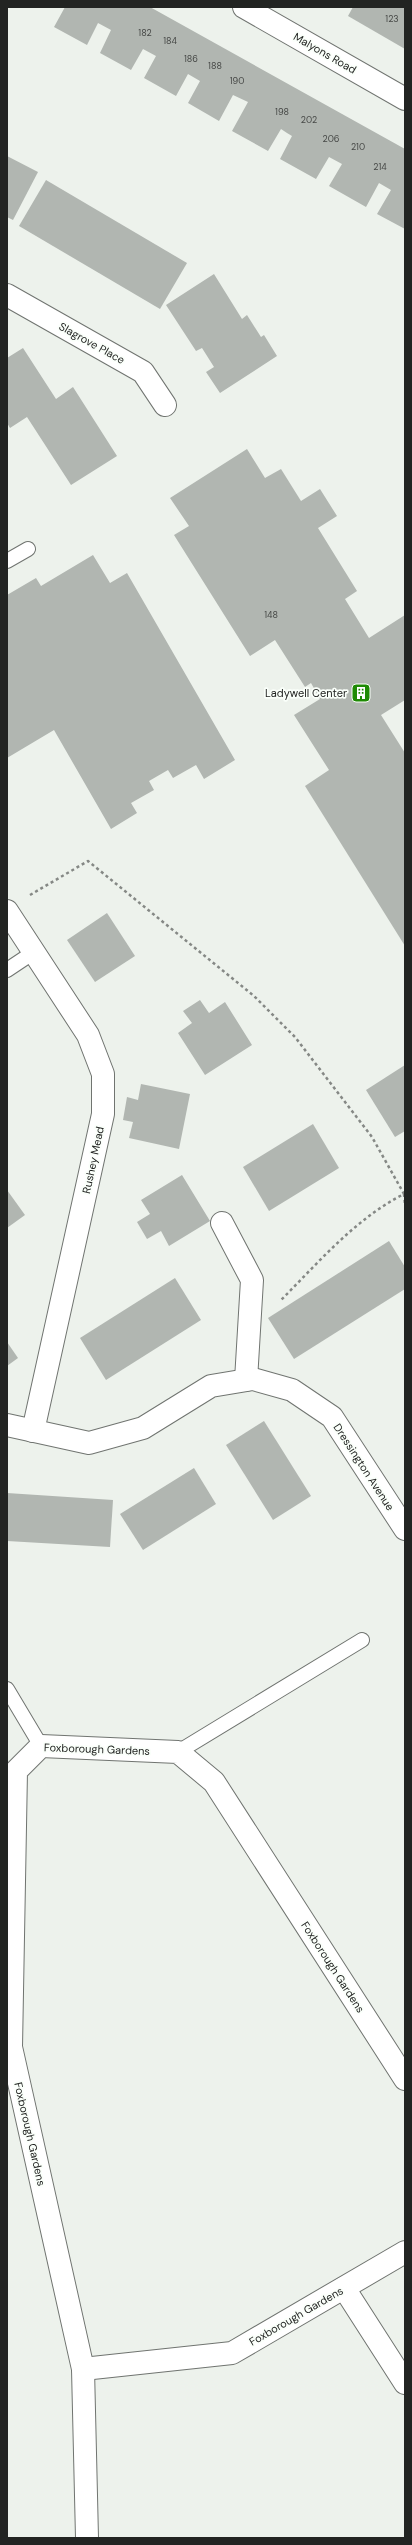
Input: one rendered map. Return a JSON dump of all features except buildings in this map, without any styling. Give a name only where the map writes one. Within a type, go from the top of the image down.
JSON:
[{"type":"street","name":"Malyons Road","points":[[244,7],[405,99]]},
{"type":"street","name":"Slagrove Place","points":[[7,295],[143,372],[165,405]]},
{"type":"street","name":"Rushey Mead","points":[[7,911],[88,1035],[103,1074],[103,1114],[33,1431]]},
{"type":"street","points":[[222,1224],[252,1280],[246,1380]]},
{"type":"street","name":"Dressington Avenue","points":[[7,1425],[89,1443],[143,1428],[211,1386],[253,1379],[292,1390],[332,1418],[405,1529]]},
{"type":"street","name":"Foxborough Gardens","points":[[87,2538],[83,2369],[11,2047],[16,1771],[41,1746],[178,1752],[214,1782],[405,2079]]},
{"type":"street","name":"Foxborough Gardens","points":[[83,2369],[232,2353],[405,2252]]},
{"type":"street","points":[[344,2288],[405,2383]]},
{"type":"lane","points":[[7,561],[28,549]]},
{"type":"lane","points":[[7,970],[34,952]]},
{"type":"lane","points":[[178,1752],[362,1640]]},
{"type":"lane","points":[[7,1689],[41,1746]]},
{"type":"path","points":[[27,896],[88,861],[254,996],[295,1037],[372,1137],[404,1194],[405,1205]]},
{"type":"path","points":[[280,1301],[345,1236],[386,1203],[404,1194]]},
{"type":"place","name":"Ladywell Center","points":[[361,693]]}]
